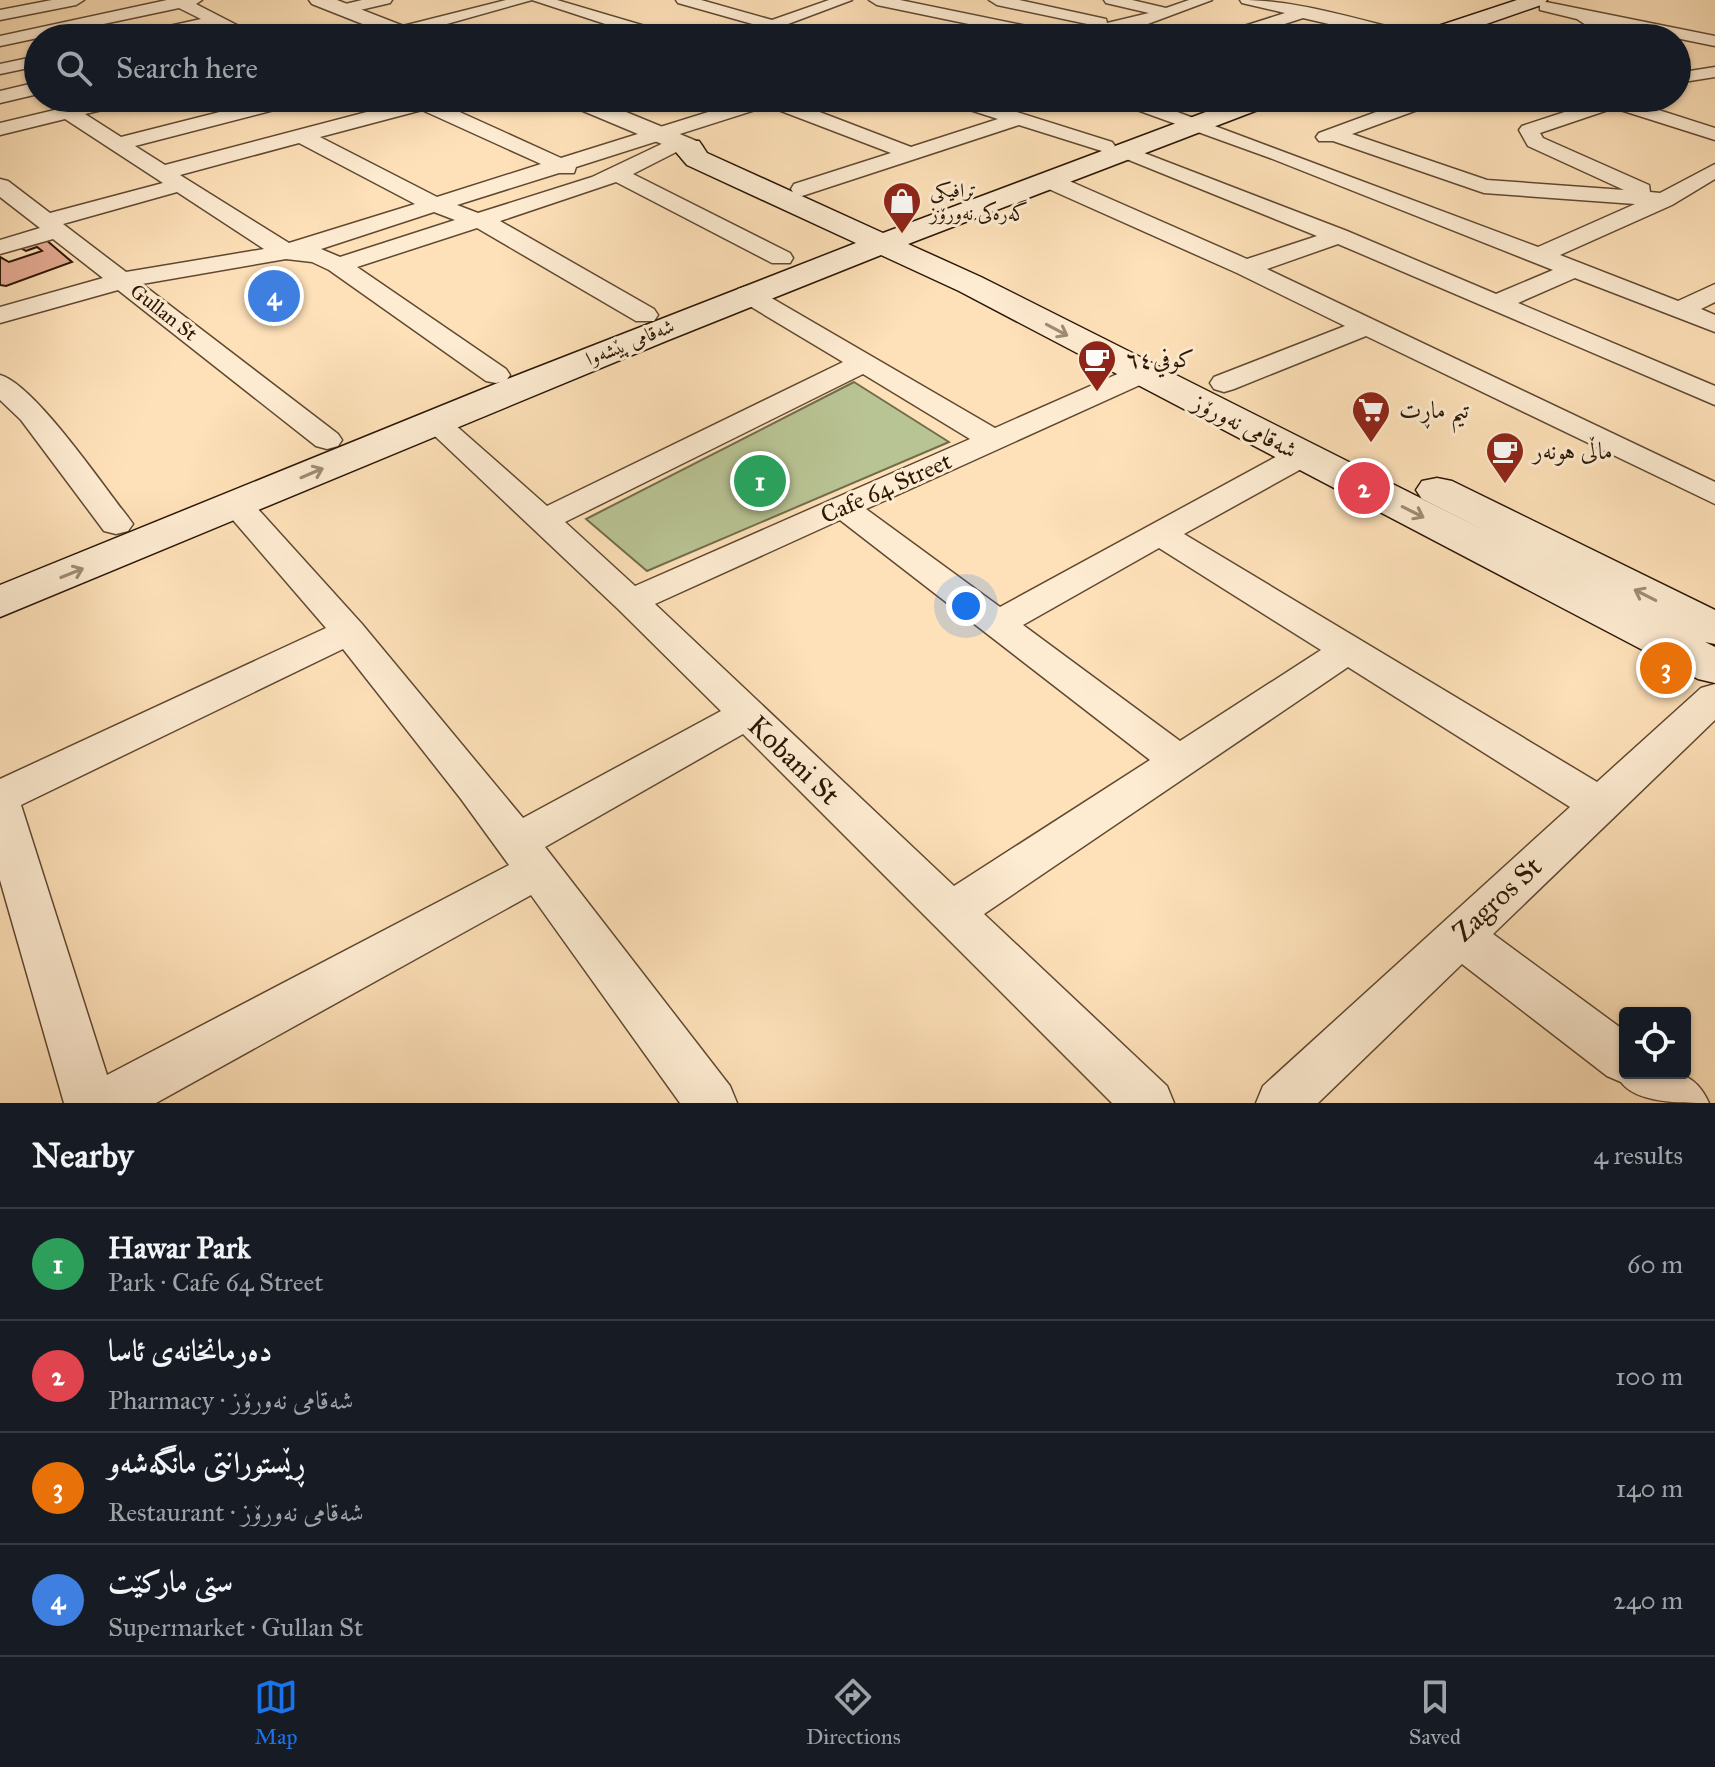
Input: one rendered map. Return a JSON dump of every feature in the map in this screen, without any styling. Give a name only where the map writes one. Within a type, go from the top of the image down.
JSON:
[{"type":"main road","points":[[1475,2],[1513,9],[1549,2]]},
{"type":"main road","points":[[1497,24],[1549,2]]},
{"type":"main road","points":[[1490,24],[1513,9]]},
{"type":"main road","name":"شەقامی پێشەوا","points":[[4,586],[116,524],[496,375],[781,258],[1050,181],[1124,152],[1200,112]]},
{"type":"main road","name":"شەقامی پێشەوا","points":[[1185,119],[1212,112]]},
{"type":"main road","name":"شەقامی نەورۆز","points":[[685,145],[716,153],[802,189],[970,284],[1141,374],[1715,667]]},
{"type":"main road","name":"شەقامی نەورۆز","points":[[685,145],[697,159],[880,232],[979,263],[1710,620]]},
{"type":"main road","name":"شەقامی پێشەوا","points":[[4,586],[237,505],[747,294],[880,232],[1124,152]]},
{"type":"street","points":[[0,15],[76,0]]},
{"type":"street","points":[[319,0],[380,24]]},
{"type":"street","points":[[343,9],[384,0]]},
{"type":"street","points":[[445,24],[525,0]]},
{"type":"street","points":[[540,0],[620,24]]},
{"type":"street","points":[[684,0],[769,24]]},
{"type":"street","points":[[776,24],[844,0]]},
{"type":"street","points":[[877,0],[992,24]]},
{"type":"street","points":[[997,0],[1109,24]]},
{"type":"street","points":[[1112,0],[1168,14]]},
{"type":"street","points":[[1133,24],[1204,0]]},
{"type":"street","points":[[1248,0],[1353,24]]},
{"type":"street","points":[[1268,24],[1334,0]]},
{"type":"street","points":[[78,24],[183,1],[225,24]]},
{"type":"street","points":[[1549,2],[1599,24]]},
{"type":"street","points":[[790,3],[815,10]]},
{"type":"street","points":[[1583,16],[1630,24]]},
{"type":"street","points":[[200,24],[217,20]]},
{"type":"street","points":[[1694,35],[1715,31]]},
{"type":"street","points":[[1691,34],[1715,41]]},
{"type":"street","points":[[0,41],[24,36]]},
{"type":"street","points":[[1691,42],[1715,41]]},
{"type":"street","points":[[0,69],[24,64]]},
{"type":"street","points":[[1691,76],[1715,72]]},
{"type":"street","points":[[0,97],[24,91]]},
{"type":"street","points":[[0,129],[73,112]]},
{"type":"street","points":[[118,144],[243,112]]},
{"type":"street","points":[[0,247],[174,178],[302,136],[391,112]]},
{"type":"street","points":[[428,112],[558,164],[609,178],[781,258]]},
{"type":"street","name":"شەقامی نەورۆز","points":[[606,112],[685,145]]},
{"type":"street","points":[[0,315],[124,280],[286,252],[726,112]]},
{"type":"street","points":[[803,112],[911,154]]},
{"type":"street","points":[[1000,112],[1124,152],[1339,236],[1715,396]]},
{"type":"street","points":[[1164,112],[1715,324]]},
{"type":"street","points":[[1277,154],[1395,112]]},
{"type":"street","points":[[1576,112],[1529,130],[1535,142],[1664,200]]},
{"type":"street","points":[[1645,112],[1715,134]]},
{"type":"street","points":[[1676,122],[1702,112]]},
{"type":"street","points":[[69,113],[286,252],[317,255],[338,265],[496,375]]},
{"type":"street","points":[[802,189],[1021,118]]},
{"type":"street","points":[[1124,152],[1226,135]]},
{"type":"street","points":[[1334,135],[1484,186],[1664,200]]},
{"type":"street","points":[[302,136],[433,204],[497,228],[645,315]]},
{"type":"street","points":[[338,265],[481,222],[609,178],[685,145]]},
{"type":"street","points":[[1540,255],[1710,178]]},
{"type":"street","points":[[1050,181],[1246,268],[1715,494]]},
{"type":"street","name":"Gullan St","points":[[0,186],[327,440]]},
{"type":"street","points":[[1246,268],[1339,236]]},
{"type":"street","points":[[1496,303],[1575,269]]},
{"type":"street","points":[[1679,310],[1715,292]]},
{"type":"street","points":[[747,294],[994,440]]},
{"type":"street","points":[[1224,383],[1367,326]]},
{"type":"street","points":[[544,520],[864,363]]},
{"type":"street","name":"Cafe 64 Street","points":[[631,601],[1141,374]]},
{"type":"street","points":[[0,384],[31,414],[116,524]]},
{"type":"street","points":[[0,424],[31,414]]},
{"type":"street","name":"Kobani St","points":[[435,422],[631,601],[1148,1103]]},
{"type":"street","points":[[997,624],[1303,455]]},
{"type":"street","points":[[237,505],[349,632],[527,856],[711,1103]]},
{"type":"street","points":[[843,507],[1179,761]]},
{"type":"street","points":[[1158,533],[1599,804]]},
{"type":"street","points":[[1668,643],[1710,620]]},
{"type":"street","points":[[0,797],[349,632]]},
{"type":"street","points":[[951,912],[1347,650]]},
{"type":"street","name":"Zagros St","points":[[1282,1103],[1715,697]]},
{"type":"street","points":[[106,1103],[527,856],[746,715]]},
{"type":"street","points":[[0,806],[90,1103]]},
{"type":"street","points":[[1459,935],[1619,1055]]},
{"type":"street","points":[[1651,1079],[1683,1103]]},
{"type":"green space","points":[[854,382],[949,442],[647,571],[586,519]]},
{"type":"building","points":[[45,239],[72,262],[6,286],[0,285],[0,257],[9,262],[42,251],[37,247],[26,251],[19,247]]},
{"type":"place","name":"ترافیکی گەرەکی نەورۆز","points":[[902,235]]},
{"type":"place","name":"ستی مارکێت","points":[[274,296]]},
{"type":"place","name":"كوفي٦٤","points":[[1097,393]]},
{"type":"place","name":"تیم ماڕت","points":[[1371,444]]},
{"type":"place","name":"Hawar Park","points":[[760,481]]},
{"type":"place","name":"ماڵی هونەر","points":[[1505,485]]},
{"type":"place","name":"دەرمانخانەی ئاسا","points":[[1364,488]]},
{"type":"place","name":"ڕێستورانتی مانگەشەو","points":[[1666,668]]}]
